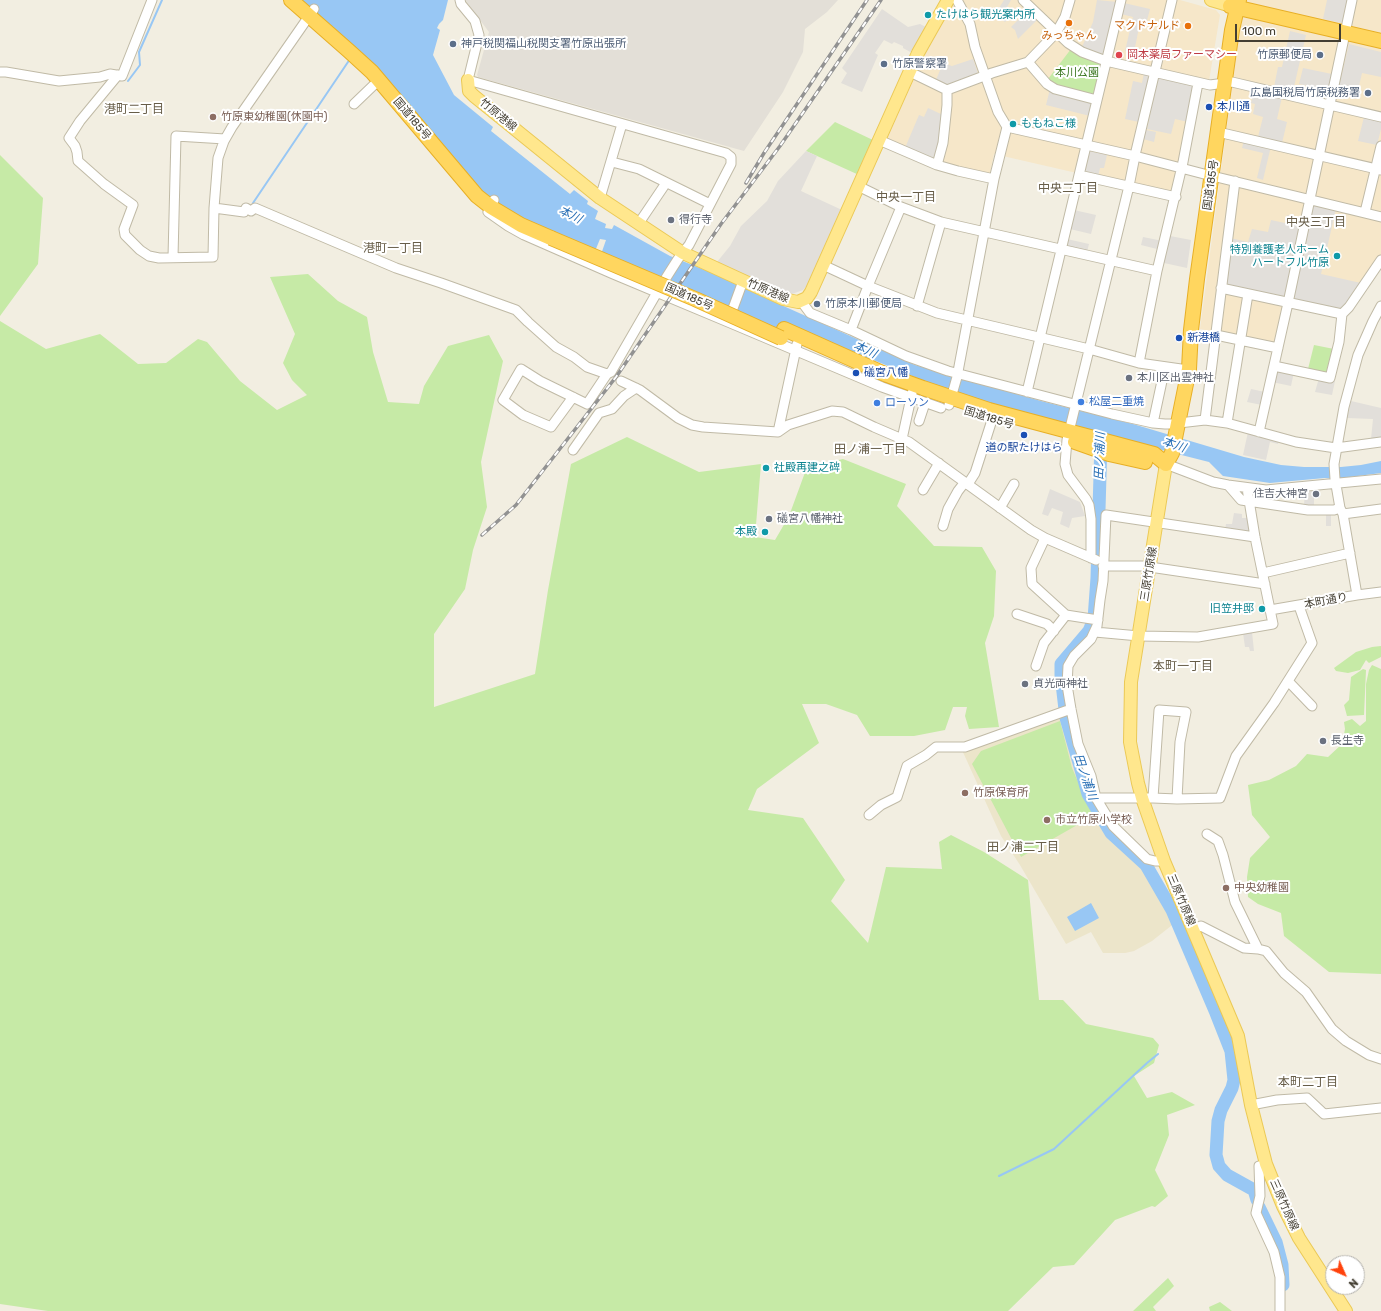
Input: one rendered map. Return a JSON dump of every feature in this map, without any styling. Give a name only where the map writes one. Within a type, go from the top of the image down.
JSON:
[{"type":"highway","name":"国道185号","points":[[291,0],[349,51],[477,196],[491,207],[521,225],[695,299],[887,374],[912,391]]},
{"type":"highway","name":"国道185号","points":[[303,0],[309,16],[376,65],[482,190],[491,207]]},
{"type":"highway","name":"国道185号","points":[[782,334],[796,348],[912,391],[989,410],[1069,433],[1094,444],[1152,464],[1168,456],[1185,369],[1220,84],[1232,30],[1233,3]]},
{"type":"highway","points":[[1233,3],[1381,42]]},
{"type":"highway","name":"国道185号","points":[[1208,175],[1218,132],[1220,84]]},
{"type":"highway","name":"国道185号","points":[[949,401],[992,420],[1069,433]]},
{"type":"main road","name":"竹原港線","points":[[468,80],[469,91],[474,96],[600,198],[639,223],[681,256],[783,299],[791,302],[801,301],[807,298],[811,292],[918,53],[948,0]]},
{"type":"main road","points":[[1211,0],[1233,3]]},
{"type":"main road","name":"三原竹原線","points":[[1168,456],[1131,682],[1130,742],[1164,861],[1238,1036],[1266,1164],[1283,1206],[1299,1238],[1346,1311]]},
{"type":"street","points":[[0,72],[48,80],[100,77],[110,74],[122,76],[152,0]]},
{"type":"street","points":[[460,0],[461,4],[475,21],[479,35],[468,80],[726,153],[731,157],[731,164],[689,245],[658,291],[611,372],[587,404],[540,382],[521,369],[503,400],[523,415],[551,427],[572,397]]},
{"type":"street","points":[[912,391],[924,403],[949,401],[957,375],[994,179],[1007,127],[998,112],[975,47],[970,24],[957,0]]},
{"type":"street","points":[[1023,0],[1068,44],[1082,52],[1106,61],[1210,85],[1232,82],[1381,117]]},
{"type":"street","points":[[910,72],[946,90],[1028,62],[1056,32],[1065,17],[1070,0]]},
{"type":"street","points":[[1027,392],[1060,249],[1121,0]]},
{"type":"street","points":[[1164,861],[1155,861],[1147,858],[1113,826],[1096,798],[1091,776],[1078,744],[1067,710],[1068,666],[1074,656],[1091,639],[1095,632],[1103,581],[1091,519],[1090,505],[1068,475],[1065,464],[1069,433],[1129,186],[1172,0]]},
{"type":"street","points":[[1259,432],[1352,0]]},
{"type":"street","points":[[118,75],[80,121],[69,138],[75,146],[78,160],[104,184],[133,205],[124,229],[125,235],[140,250],[149,256],[159,258],[213,257],[214,208],[218,158],[225,139],[309,16],[347,57],[376,82],[354,104]]},
{"type":"street","points":[[1028,62],[1047,84],[1055,89],[1097,100]]},
{"type":"street","points":[[1139,363],[1157,272],[1176,197],[1198,82]]},
{"type":"street","points":[[937,165],[943,143],[947,105],[946,90]]},
{"type":"street","points":[[600,198],[612,162],[622,124]]},
{"type":"street","points":[[1007,127],[1086,144],[1381,217]]},
{"type":"street","points":[[1218,132],[1378,170]]},
{"type":"street","points":[[173,257],[176,136],[225,139]]},
{"type":"street","points":[[879,140],[937,165],[958,172],[994,179]]},
{"type":"street","points":[[1365,212],[1378,170],[1381,146]]},
{"type":"street","points":[[612,162],[639,169],[710,204]]},
{"type":"street","points":[[1079,175],[1176,197]]},
{"type":"street","points":[[1205,420],[1235,181]]},
{"type":"street","points":[[639,223],[666,183]]},
{"type":"street","points":[[858,186],[901,206],[941,222],[1157,272]]},
{"type":"street","points":[[851,330],[901,206]]},
{"type":"street","points":[[491,207],[508,226],[524,235],[796,348],[778,432]]},
{"type":"street","points":[[214,208],[244,212],[246,208],[251,210],[255,208],[396,268],[516,310],[556,347],[574,357],[587,367],[608,374]]},
{"type":"street","points":[[917,306],[941,222]]},
{"type":"street","points":[[1274,366],[1330,378],[1339,342],[1342,314],[1349,307],[1381,260]]},
{"type":"street","points":[[823,265],[868,286],[937,313],[1089,349],[1139,363],[1185,369]]},
{"type":"street","points":[[728,320],[742,283]]},
{"type":"street","points":[[1221,288],[1342,314]]},
{"type":"street","points":[[1227,423],[1248,294]]},
{"type":"street","points":[[801,301],[810,312],[906,356],[957,375],[1027,392],[1075,407],[1153,423],[1165,424],[1174,428],[1205,420],[1227,423],[1296,442],[1336,448],[1381,442]]},
{"type":"street","points":[[1357,595],[1335,481],[1334,464],[1344,408],[1358,355],[1381,306]]},
{"type":"street","points":[[1216,334],[1278,348]]},
{"type":"street","points":[[1153,423],[1165,367]]},
{"type":"street","points":[[621,381],[636,388],[678,418],[692,426],[778,432],[788,425],[832,411],[843,412],[909,442],[1031,530],[1045,538],[1099,562],[1143,566],[1265,584]]},
{"type":"street","points":[[573,450],[599,413],[612,409],[624,396],[636,388]]},
{"type":"street","points":[[902,439],[912,391]]},
{"type":"street","points":[[919,421],[924,403]]},
{"type":"street","points":[[943,526],[948,509],[958,491],[975,473],[992,420]]},
{"type":"street","points":[[1168,456],[1213,482],[1247,488],[1274,490],[1335,481],[1381,479]]},
{"type":"street","points":[[923,490],[939,463]]},
{"type":"street","points":[[1000,508],[1014,484]]},
{"type":"street","points":[[1228,485],[1240,500],[1308,510],[1342,511],[1381,509]]},
{"type":"street","points":[[1095,632],[1138,636],[1198,637],[1273,624],[1255,537],[1247,488]]},
{"type":"street","points":[[1099,562],[1106,514],[1255,537]]},
{"type":"street","points":[[1045,538],[1031,568],[1032,584],[1066,616],[1098,620]]},
{"type":"street","points":[[1263,573],[1350,553]]},
{"type":"street","name":"本町通り","points":[[1270,610],[1381,592]]},
{"type":"street","points":[[1096,798],[1220,798],[1236,756],[1288,681],[1312,643],[1299,606]]},
{"type":"street","points":[[1017,614],[1047,624],[1054,631]]},
{"type":"street","points":[[1036,666],[1044,643],[1066,616]]},
{"type":"street","points":[[1288,681],[1312,706]]},
{"type":"street","points":[[869,815],[881,805],[897,797],[907,766],[926,755],[936,747],[965,747],[1067,710]]},
{"type":"street","points":[[1147,798],[1159,710],[1186,712],[1180,742],[1177,799]]},
{"type":"street","points":[[1207,834],[1218,841],[1235,902],[1258,949]]},
{"type":"street","points":[[1193,929],[1201,926],[1244,948],[1266,951],[1284,972],[1306,992],[1332,1029],[1346,1042],[1369,1055],[1381,1059]]},
{"type":"street","points":[[1252,1105],[1277,1100],[1307,1098],[1324,1114],[1381,1108]]},
{"type":"street","points":[[1266,1164],[1259,1166],[1260,1196],[1256,1213],[1274,1252],[1280,1277],[1280,1311]]},
{"type":"shaded area","points":[[465,0],[838,0],[827,12],[805,29],[803,52],[783,92],[744,151],[478,77],[477,75],[489,32]]},
{"type":"shaded area","points":[[959,0],[1169,0],[1150,75],[1195,84],[1177,196],[994,154],[989,178],[939,164],[885,140],[935,29],[948,10]]},
{"type":"shaded area","points":[[1004,0],[1011,0],[1007,7],[1015,12],[1005,22],[997,16],[995,10],[999,8]]},
{"type":"shaded area","points":[[1097,0],[1118,2],[1105,53],[1101,55],[1082,47],[1093,22]]},
{"type":"shaded area","points":[[1176,0],[1216,10],[1220,15],[1209,81],[1161,69]]},
{"type":"shaded area","points":[[1245,0],[1381,0],[1381,257],[1343,312],[1285,300],[1276,344],[1200,329],[1241,20]]},
{"type":"shaded area","points":[[1327,0],[1348,0],[1344,21],[1342,23],[1323,19]]},
{"type":"shaded area","points":[[1124,3],[1150,9],[1146,24],[1140,23],[1134,52],[1125,51],[1133,17],[1121,14]]},
{"type":"shaded area","points":[[882,9],[908,27],[920,24],[926,27],[914,54],[903,48],[903,46],[894,42],[892,44],[884,40],[875,53],[878,55],[862,92],[841,83],[847,73],[842,68]]},
{"type":"shaded area","points":[[1029,9],[1038,19],[1018,39],[1015,30],[1011,27]]},
{"type":"shaded area","points":[[1290,31],[1306,35],[1293,91],[1274,87],[1278,67],[1282,67]]},
{"type":"shaded area","points":[[1349,44],[1381,52],[1381,77],[1362,73],[1356,99],[1337,94]]},
{"type":"shaded area","points":[[973,59],[979,76],[946,85],[936,80],[943,63],[952,66]]},
{"type":"shaded area","points":[[1303,68],[1332,74],[1328,90],[1299,84]]},
{"type":"shaded area","points":[[1144,73],[1149,74],[1139,122],[1125,119],[1133,81],[1142,83]]},
{"type":"shaded area","points":[[1158,76],[1196,84],[1188,122],[1175,119],[1171,134],[1147,129]]},
{"type":"shaded area","points":[[1050,89],[1094,102],[1090,116],[1046,105]]},
{"type":"shaded area","points":[[1254,91],[1282,97],[1277,119],[1287,122],[1282,143],[1258,137],[1263,117],[1253,114],[1255,104],[1251,103]]},
{"type":"shaded area","points":[[928,108],[943,115],[937,158],[934,161],[905,148],[919,115],[924,117]]},
{"type":"shaded area","points":[[1364,117],[1381,122],[1377,145],[1358,141]]},
{"type":"shaded area","points":[[1146,130],[1156,132],[1154,142],[1143,139]]},
{"type":"shaded area","points":[[1244,140],[1271,146],[1263,180],[1257,178],[1263,153],[1242,148]]},
{"type":"shaded area","points":[[806,151],[817,156],[801,191],[842,210],[810,283],[803,290],[792,294],[782,292],[717,262],[730,246],[741,226],[767,201],[778,181]]},
{"type":"shaded area","points":[[1089,151],[1107,155],[1104,168],[1100,168],[1098,177],[1083,173]]},
{"type":"shaded area","points":[[1312,203],[1336,209],[1321,274],[1361,283],[1342,311],[1291,300]]},
{"type":"shaded area","points":[[1074,210],[1096,215],[1091,234],[1070,229]]},
{"type":"shaded area","points":[[1287,215],[1303,219],[1285,299],[1226,284],[1230,238],[1248,242],[1252,229],[1268,232],[1271,220],[1285,223]]},
{"type":"shaded area","points":[[1170,236],[1191,240],[1187,268],[1164,263]]},
{"type":"shaded area","points":[[1143,237],[1163,241],[1161,250],[1141,245]]},
{"type":"shaded area","points":[[1067,239],[1089,244],[1087,252],[1065,247]]},
{"type":"shaded area","points":[[1275,368],[1294,372],[1291,386],[1272,382]]},
{"type":"shaded area","points":[[1319,378],[1335,381],[1332,395],[1315,392]]},
{"type":"shaded area","points":[[1251,389],[1265,392],[1262,405],[1247,402]]},
{"type":"shaded area","points":[[1351,401],[1381,408],[1381,438],[1371,439],[1373,419],[1347,418]]},
{"type":"shaded area","points":[[1248,432],[1279,439],[1278,444],[1270,442],[1266,460],[1243,455]]},
{"type":"shaded area","points":[[1050,489],[1080,502],[1085,516],[1072,518],[1069,528],[1060,524],[1063,512],[1052,508],[1048,516],[1042,514]]},
{"type":"shaded area","points":[[1314,490],[1314,506],[1304,506],[1305,491]]},
{"type":"shaded area","points":[[1234,513],[1242,514],[1242,518],[1251,518],[1251,534],[1225,530],[1226,524],[1232,524]]},
{"type":"shaded area","points":[[1326,513],[1331,513],[1331,526],[1326,526]]},
{"type":"shaded area","points":[[1252,632],[1254,651],[1250,651],[1249,647],[1245,647],[1243,633]]},
{"type":"shaded area","name":"市立竹原小学校","points":[[1063,715],[1077,771],[1090,803],[1111,837],[1146,872],[1170,909],[1176,922],[1152,941],[1134,951],[1125,953],[1103,953],[1091,932],[1066,944],[1020,865],[1001,836],[962,750]]},
{"type":"green space","name":"本川公園","points":[[1071,49],[1100,62],[1102,65],[1095,95],[1057,87],[1048,79]]},
{"type":"green space","points":[[835,122],[875,141],[859,175],[806,151]]},
{"type":"green space","points":[[0,155],[43,198],[38,264],[0,316]]},
{"type":"green space","points":[[308,274],[338,301],[367,317],[373,352],[388,402],[419,404],[424,386],[448,346],[489,335],[503,361],[481,462],[487,507],[473,550],[465,589],[434,634],[434,707],[535,674],[548,590],[571,464],[627,437],[699,472],[761,464],[755,537],[775,540],[789,516],[807,467],[843,459],[906,484],[897,506],[934,546],[982,547],[996,571],[994,616],[985,643],[999,727],[969,729],[965,716],[967,707],[953,707],[945,730],[914,736],[870,736],[857,715],[826,704],[802,704],[819,743],[757,789],[748,810],[803,818],[845,880],[831,901],[868,943],[886,867],[942,869],[939,842],[951,835],[984,852],[1028,880],[1039,1000],[1063,1000],[1086,1024],[1153,1038],[1159,1045],[1154,1063],[1134,1076],[1147,1098],[1172,1092],[1195,1105],[1167,1115],[1169,1135],[1155,1170],[1168,1196],[1155,1207],[1152,1206],[1115,1220],[1074,1265],[1053,1267],[1008,1311],[48,1311],[0,1304],[0,321],[46,349],[100,334],[138,364],[166,363],[198,339],[207,342],[240,381],[277,410],[307,395],[292,380],[283,363],[295,334],[270,277]]},
{"type":"green space","points":[[1314,345],[1334,349],[1329,374],[1308,369]]},
{"type":"green space","points":[[1381,646],[1381,657],[1369,663],[1366,660],[1360,670],[1348,673],[1336,671],[1334,668],[1356,652]]},
{"type":"green space","points":[[1372,665],[1381,669],[1381,974],[1329,972],[1284,936],[1281,913],[1258,904],[1248,897],[1247,877],[1250,858],[1270,837],[1252,815],[1248,785],[1269,780],[1296,766],[1307,754],[1328,757],[1342,744],[1345,729],[1344,722],[1352,719],[1360,726],[1366,721],[1366,684],[1369,670]]},
{"type":"green space","points":[[1363,669],[1366,670],[1364,715],[1347,716],[1344,705],[1349,700],[1351,677]]},
{"type":"green space","points":[[1060,721],[1072,768],[1093,816],[1021,857],[972,764],[981,751]]},
{"type":"green space","points":[[1168,1278],[1174,1286],[1153,1307],[1156,1311],[1133,1311]]},
{"type":"green space","points":[[1220,1302],[1232,1311],[1210,1311],[1209,1307]]},
{"type":"water","name":"本川","points":[[284,0],[448,0],[443,20],[437,28],[440,30],[433,55],[454,95],[493,127],[491,131],[570,194],[574,190],[588,201],[587,204],[598,211],[595,219],[606,224],[605,228],[612,229],[614,225],[670,256],[742,285],[759,295],[915,365],[1041,401],[1133,424],[1244,457],[1281,465],[1304,467],[1341,467],[1381,461],[1381,473],[1335,479],[1325,478],[1270,483],[1223,476],[1209,462],[1020,414],[922,380],[786,324],[779,342],[598,263],[606,240],[600,239],[591,261],[502,219],[351,57]]},
{"type":"water","points":[[1091,903],[1099,918],[1075,931],[1067,917]]},
{"type":"waterway","points":[[128,81],[140,65],[139,52],[162,0]]},
{"type":"waterway","points":[[253,203],[350,59]]},
{"type":"waterway","name":"田ノ浦川","points":[[1101,441],[1097,578],[1094,619],[1089,631],[1061,664],[1066,718],[1088,794],[1111,833],[1146,865],[1172,910],[1216,1013],[1231,1051],[1234,1080],[1232,1088],[1221,1110],[1218,1121],[1216,1155],[1219,1166],[1227,1175],[1254,1190],[1257,1200]]},
{"type":"waterway","points":[[999,1176],[1054,1149],[1158,1054]]},
{"type":"waterway","name":"田ノ浦川","points":[[1259,1207],[1276,1242],[1282,1265],[1283,1285]]},
{"type":"railway","points":[[746,183],[764,153],[867,0]]},
{"type":"railway","points":[[482,535],[516,505],[616,377],[721,224],[780,146],[881,0]]},
{"type":"place","name":"たけはら観光案内所","points":[[928,15]]},
{"type":"place","name":"みっちゃん","points":[[1069,23]]},
{"type":"place","name":"マクドナルド","points":[[1188,26]]},
{"type":"place","name":"神戸税関福山税関支署竹原出張所","points":[[453,44]]},
{"type":"place","name":"岡本薬局ファーマシー","points":[[1119,55]]},
{"type":"place","name":"竹原郵便局","points":[[1320,55]]},
{"type":"place","name":"竹原警察署","points":[[884,64]]},
{"type":"place","name":"広島国税局竹原税務署","points":[[1368,93]]},
{"type":"place","name":"本川通","points":[[1209,107]]},
{"type":"place","name":"竹原東幼稚園(休園中)","points":[[213,117]]},
{"type":"place","name":"ももねこ様","points":[[1013,124]]},
{"type":"place","name":"得行寺","points":[[671,220]]},
{"type":"place","name":"特別養護老人ホーム ハートフル竹原","points":[[1337,256]]},
{"type":"place","name":"竹原本川郵便局","points":[[817,304]]},
{"type":"place","name":"新港橋","points":[[1179,338]]},
{"type":"place","name":"礒宮八幡","points":[[856,373]]},
{"type":"place","name":"本川区出雲神社","points":[[1129,378]]},
{"type":"place","name":"松屋二重焼","points":[[1081,402]]},
{"type":"place","name":"ローソン","points":[[877,403]]},
{"type":"place","name":"道の駅たけはら","points":[[1024,435]]},
{"type":"place","name":"社殿再建之碑","points":[[766,468]]},
{"type":"place","name":"住吉大神宮","points":[[1316,494]]},
{"type":"place","name":"礒宮八幡神社","points":[[769,519]]},
{"type":"place","name":"本殿","points":[[765,532]]},
{"type":"place","name":"旧笠井邸","points":[[1262,609]]},
{"type":"place","name":"貞光両神社","points":[[1025,684]]},
{"type":"place","name":"長生寺","points":[[1323,741]]},
{"type":"place","name":"竹原保育所","points":[[965,793]]},
{"type":"place","name":"市立竹原小学校","points":[[1047,820]]},
{"type":"place","name":"中央幼稚園","points":[[1226,888]]},
{"type":"district","name":"港町二丁目","points":[[134,110]]},
{"type":"district","name":"中央二丁目","points":[[1068,189]]},
{"type":"district","name":"中央一丁目","points":[[906,198]]},
{"type":"district","name":"中央三丁目","points":[[1316,223]]},
{"type":"district","name":"港町一丁目","points":[[393,249]]},
{"type":"district","name":"田ノ浦一丁目","points":[[870,450]]},
{"type":"district","name":"本町一丁目","points":[[1183,667]]},
{"type":"district","name":"田ノ浦二丁目","points":[[1023,848]]},
{"type":"district","name":"本町二丁目","points":[[1308,1083]]}]
